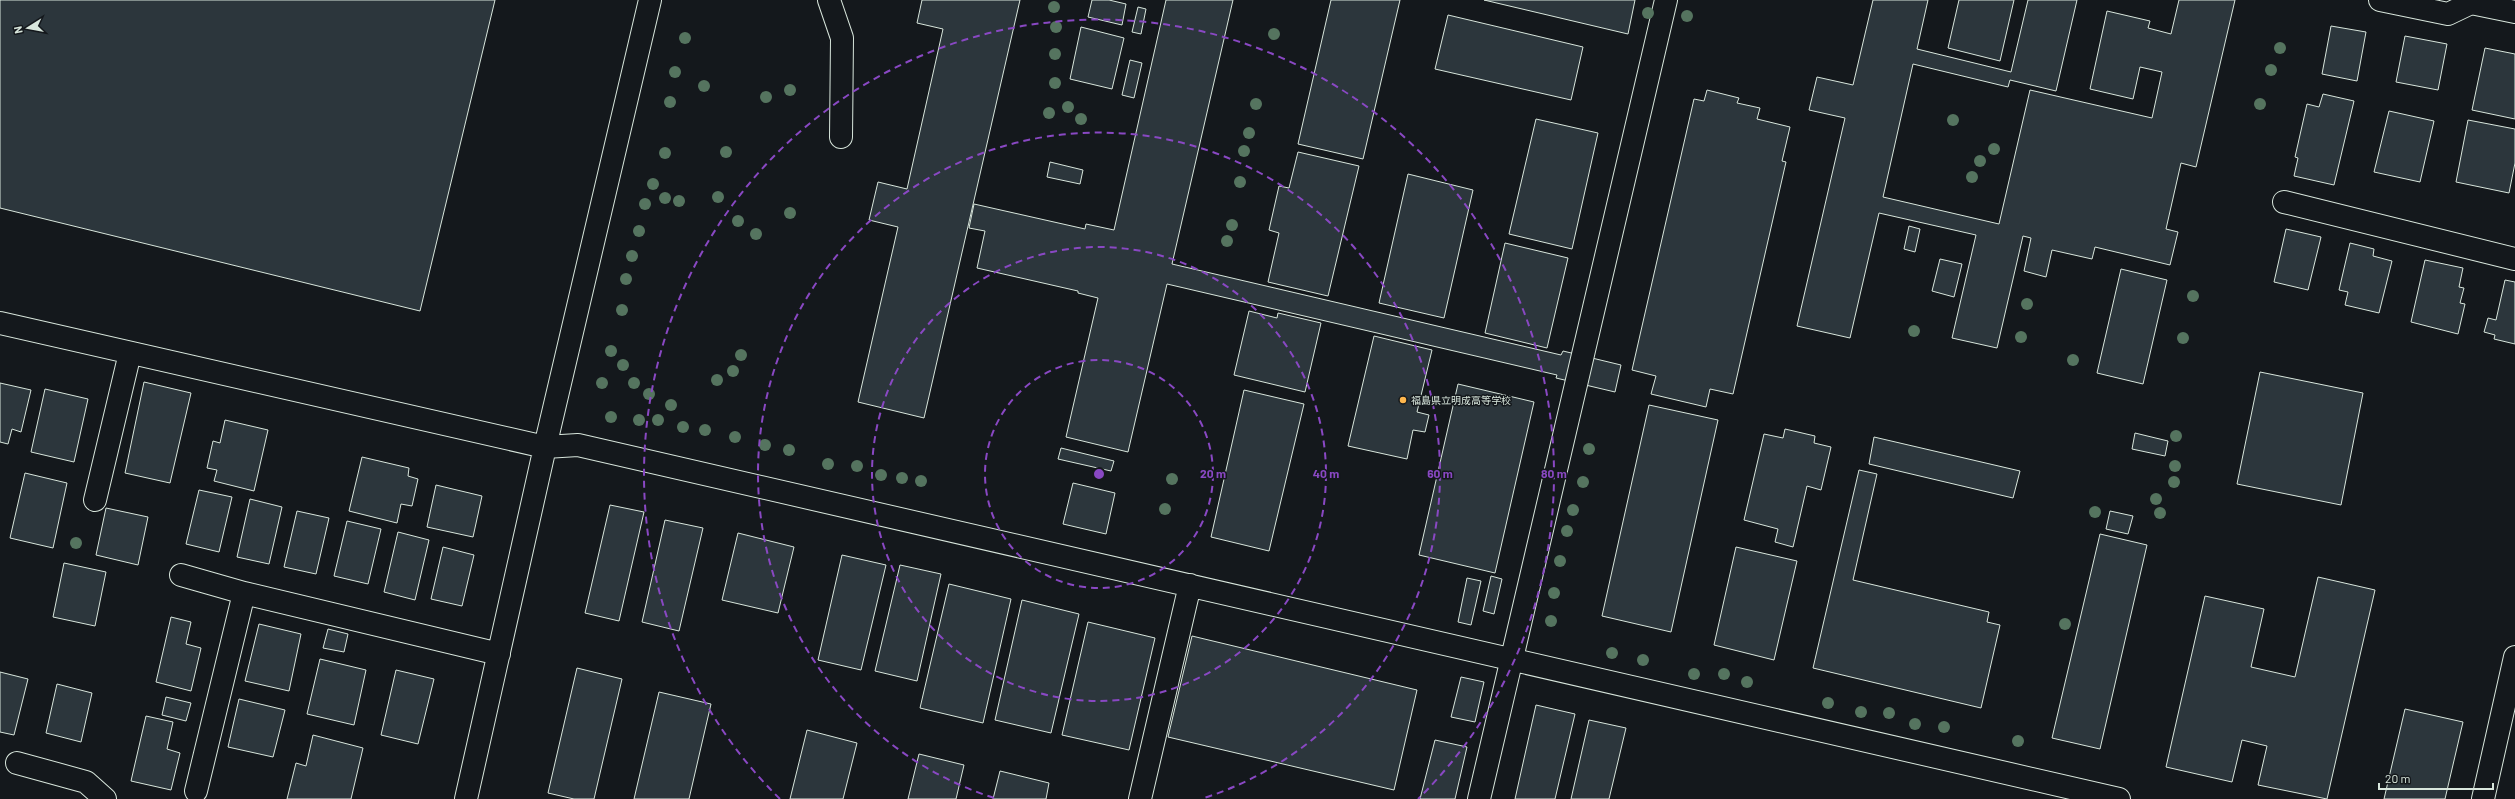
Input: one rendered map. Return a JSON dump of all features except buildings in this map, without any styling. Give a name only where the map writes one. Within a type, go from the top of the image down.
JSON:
[{"type":"street","points":[[466,799],[545,447],[650,0]]},
{"type":"street","points":[[829,0],[842,38],[841,137]]},
{"type":"street","points":[[1479,799],[1510,658],[1666,0]]},
{"type":"street","points":[[2380,0],[2448,14],[2471,3],[2515,12]]},
{"type":"street","points":[[2284,202],[2515,259]]},
{"type":"street","points":[[0,323],[545,447],[578,445],[2119,799]]},
{"type":"street","points":[[95,500],[130,353]]},
{"type":"street","points":[[181,575],[244,593],[499,654]]},
{"type":"street","points":[[1140,799],[1190,585]]},
{"type":"street","points":[[196,791],[244,593]]},
{"type":"street","points":[[2483,799],[2515,657]]},
{"type":"street","points":[[17,763],[86,782],[105,799]]},
{"type":"place","name":"福島県立明成高等学校","points":[[1403,400]]}]
